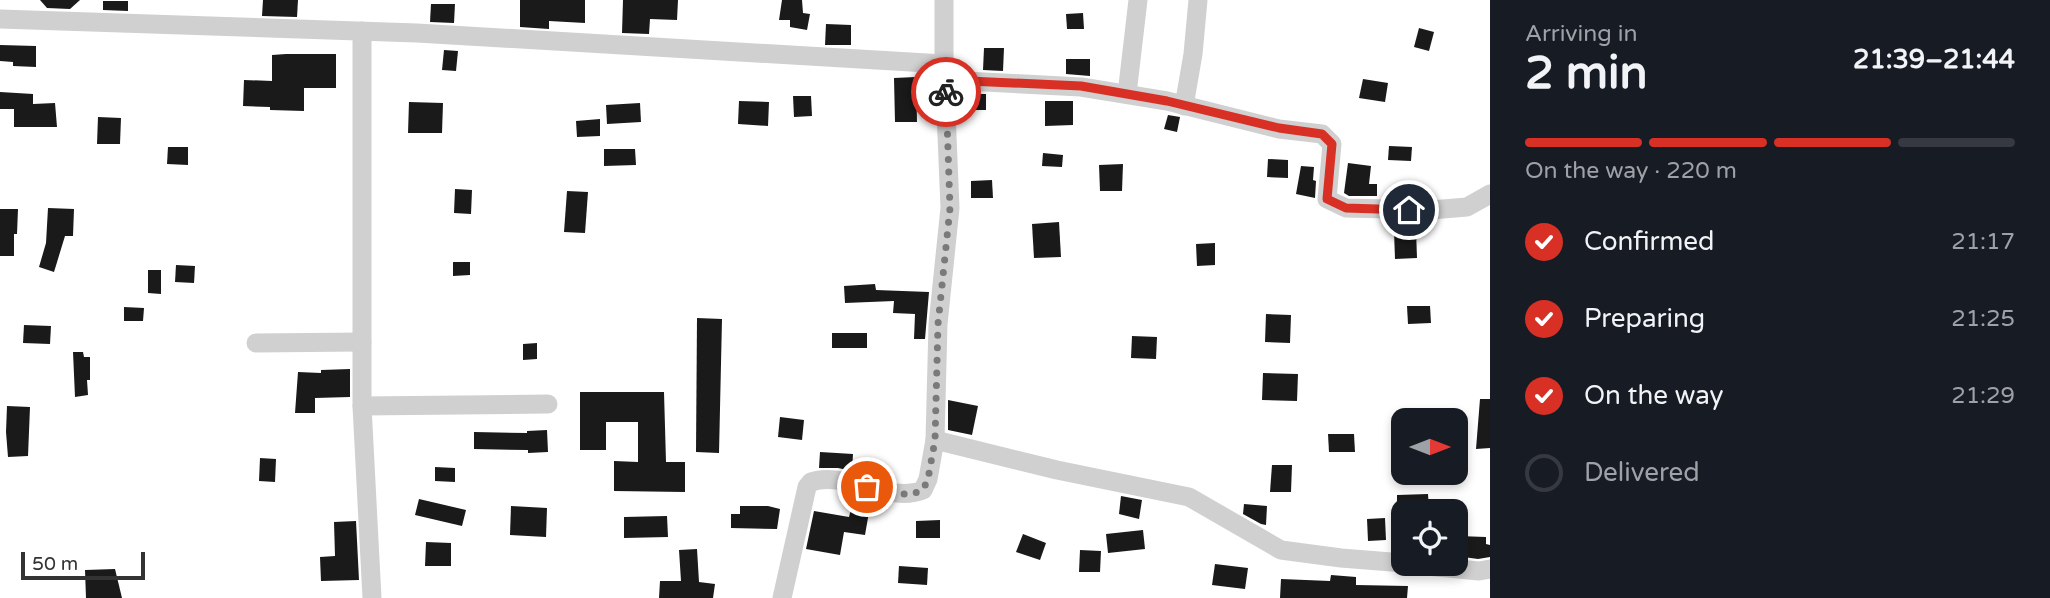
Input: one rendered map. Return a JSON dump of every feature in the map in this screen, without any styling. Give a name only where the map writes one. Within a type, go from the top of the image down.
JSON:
[{"type":"street","points":[[782,598],[807,487],[811,482],[825,479],[909,495],[923,490],[928,479],[935,440],[938,324],[950,208],[944,0]]},
{"type":"street","points":[[1127,94],[1139,0]]},
{"type":"street","points":[[1184,106],[1198,0]]},
{"type":"street","points":[[0,19],[362,31],[945,72],[1081,86],[1279,128],[1322,134],[1332,144],[1327,199],[1346,208],[1430,210],[1467,207],[1490,194]]},
{"type":"street","points":[[362,31],[362,406],[372,598]]},
{"type":"street","points":[[256,343],[362,342]]},
{"type":"street","points":[[362,406],[548,404]]},
{"type":"street","points":[[935,440],[1057,470],[1189,497],[1281,550],[1391,562]]},
{"type":"street","points":[[1468,570],[1490,569]]},
{"type":"building","points":[[40,0],[80,0],[70,9],[47,8]]},
{"type":"building","points":[[263,0],[298,0],[297,17],[262,16]]},
{"type":"building","points":[[520,0],[585,0],[585,23],[549,21],[549,29],[520,27]]},
{"type":"building","points":[[623,0],[678,0],[677,20],[650,19],[649,34],[622,33]]},
{"type":"building","points":[[782,0],[802,0],[803,13],[810,14],[807,30],[790,27],[790,20],[779,20]]},
{"type":"building","points":[[103,1],[128,1],[128,11],[103,10]]},
{"type":"building","points":[[431,4],[455,4],[454,23],[430,22]]},
{"type":"building","points":[[1083,13],[1084,29],[1067,29],[1066,14]]},
{"type":"building","points":[[826,24],[851,25],[851,45],[825,45]]},
{"type":"building","points":[[1419,28],[1434,32],[1429,51],[1414,47]]},
{"type":"building","points":[[0,45],[36,46],[36,67],[13,66],[13,62],[0,61]]},
{"type":"building","points":[[984,48],[1004,48],[1003,71],[983,70]]},
{"type":"building","points":[[444,50],[458,51],[456,71],[442,70]]},
{"type":"building","points":[[336,54],[336,88],[304,88],[304,111],[243,106],[244,80],[272,81],[272,55]]},
{"type":"building","points":[[1066,59],[1090,59],[1090,76],[1066,74]]},
{"type":"building","points":[[916,77],[917,122],[895,122],[894,78]]},
{"type":"building","points":[[1363,79],[1388,83],[1385,102],[1359,98]]},
{"type":"building","points":[[0,92],[33,94],[33,104],[55,103],[57,127],[14,127],[14,109],[0,109]]},
{"type":"building","points":[[972,94],[986,94],[986,110],[972,110]]},
{"type":"building","points":[[793,96],[811,96],[812,116],[794,117]]},
{"type":"building","points":[[739,101],[769,102],[768,126],[738,124]]},
{"type":"building","points":[[1045,101],[1073,101],[1073,125],[1045,126]]},
{"type":"building","points":[[409,102],[443,103],[442,133],[408,133]]},
{"type":"building","points":[[640,103],[641,122],[607,124],[606,105]]},
{"type":"building","points":[[1168,115],[1180,117],[1177,132],[1164,129]]},
{"type":"building","points":[[98,117],[121,118],[120,144],[97,144]]},
{"type":"building","points":[[600,119],[600,136],[577,137],[576,121]]},
{"type":"building","points":[[1389,146],[1412,147],[1411,161],[1388,160]]},
{"type":"building","points":[[168,147],[188,147],[188,165],[167,164]]},
{"type":"building","points":[[604,149],[635,149],[636,165],[604,166]]},
{"type":"building","points":[[1043,153],[1063,155],[1062,167],[1042,166]]},
{"type":"building","points":[[1268,159],[1288,160],[1288,178],[1267,177]]},
{"type":"building","points":[[1348,163],[1371,166],[1369,184],[1377,184],[1377,196],[1349,196],[1344,193]]},
{"type":"building","points":[[1123,164],[1122,191],[1100,191],[1099,165]]},
{"type":"building","points":[[1301,166],[1314,167],[1315,198],[1296,194]]},
{"type":"building","points":[[992,180],[993,198],[971,198],[971,181]]},
{"type":"building","points":[[455,189],[472,190],[471,214],[454,213]]},
{"type":"building","points":[[567,191],[588,192],[585,233],[564,232]]},
{"type":"building","points":[[48,208],[74,209],[73,236],[65,236],[54,272],[39,267],[46,243]]},
{"type":"building","points":[[0,209],[18,209],[14,256],[0,256]]},
{"type":"building","points":[[1059,222],[1061,257],[1034,258],[1032,224]]},
{"type":"building","points":[[1416,230],[1417,258],[1395,259],[1394,231]]},
{"type":"building","points":[[1215,243],[1215,265],[1197,266],[1196,244]]},
{"type":"building","points":[[453,262],[470,262],[470,275],[453,276]]},
{"type":"building","points":[[176,265],[195,266],[194,283],[175,282]]},
{"type":"building","points":[[148,270],[161,270],[161,294],[148,293]]},
{"type":"building","points":[[875,284],[876,290],[929,292],[925,339],[914,339],[915,314],[893,313],[894,301],[845,303],[844,286]]},
{"type":"building","points":[[1407,306],[1430,306],[1431,323],[1408,324]]},
{"type":"building","points":[[124,307],[144,308],[143,321],[124,321]]},
{"type":"building","points":[[1266,314],[1291,315],[1290,343],[1265,342]]},
{"type":"building","points":[[697,318],[722,319],[719,453],[696,452]]},
{"type":"building","points":[[24,325],[51,326],[50,344],[23,343]]},
{"type":"building","points":[[832,333],[867,333],[867,348],[832,348]]},
{"type":"building","points":[[1132,336],[1157,337],[1156,359],[1131,358]]},
{"type":"building","points":[[537,343],[537,359],[523,360],[523,344]]},
{"type":"building","points":[[73,352],[83,352],[84,357],[90,357],[88,395],[75,397]]},
{"type":"building","points":[[350,369],[350,397],[315,398],[315,413],[295,413],[298,372],[321,373],[321,370]]},
{"type":"building","points":[[1263,373],[1298,374],[1297,401],[1262,400]]},
{"type":"building","points":[[580,392],[664,392],[666,462],[685,462],[685,492],[614,491],[614,461],[638,462],[638,422],[606,422],[606,450],[580,450]]},
{"type":"building","points":[[1480,399],[1490,399],[1490,448],[1476,449]]},
{"type":"building","points":[[948,400],[978,406],[972,435],[948,430]]},
{"type":"building","points":[[7,406],[30,407],[28,456],[8,457]]},
{"type":"building","points":[[780,417],[804,420],[802,440],[778,437]]},
{"type":"building","points":[[547,430],[548,452],[474,449],[474,432],[527,433]]},
{"type":"building","points":[[1328,434],[1354,434],[1355,452],[1329,452]]},
{"type":"building","points":[[820,452],[853,454],[852,471],[819,468]]},
{"type":"building","points":[[260,458],[276,459],[275,482],[259,481]]},
{"type":"building","points":[[1272,465],[1292,465],[1291,492],[1270,492]]},
{"type":"building","points":[[435,467],[455,468],[455,482],[435,481]]},
{"type":"building","points":[[1428,494],[1428,499],[1397,499],[1397,495]]},
{"type":"building","points":[[1121,496],[1142,500],[1139,519],[1119,514]]},
{"type":"building","points":[[419,499],[466,510],[462,526],[415,515]]},
{"type":"building","points":[[1244,504],[1267,506],[1266,525],[1243,514]]},
{"type":"building","points":[[511,506],[547,508],[546,537],[510,535]]},
{"type":"building","points":[[740,506],[780,509],[777,529],[731,528],[731,514],[740,514]]},
{"type":"building","points":[[851,509],[869,512],[865,535],[844,532],[840,555],[806,549],[814,511],[849,517]]},
{"type":"building","points":[[667,516],[668,537],[624,538],[624,517]]},
{"type":"building","points":[[1385,518],[1386,540],[1368,541],[1367,519]]},
{"type":"building","points":[[940,520],[940,538],[916,538],[916,521]]},
{"type":"building","points":[[356,521],[359,580],[321,581],[320,557],[335,556],[334,522]]},
{"type":"building","points":[[1143,530],[1145,549],[1108,553],[1106,534]]},
{"type":"building","points":[[1023,534],[1046,543],[1040,560],[1016,552]]},
{"type":"building","points":[[1468,536],[1486,537],[1486,544],[1490,545],[1490,557],[1468,558]]},
{"type":"building","points":[[426,542],[451,543],[451,566],[425,566]]},
{"type":"building","points":[[697,549],[699,582],[715,584],[713,598],[659,598],[660,581],[681,581],[679,550]]},
{"type":"building","points":[[1080,550],[1101,551],[1100,572],[1079,572]]},
{"type":"building","points":[[1215,564],[1248,568],[1245,589],[1212,585]]},
{"type":"building","points":[[899,566],[928,568],[927,585],[898,583]]},
{"type":"building","points":[[115,569],[122,598],[86,598],[85,570]]},
{"type":"building","points":[[1331,575],[1356,577],[1356,585],[1408,586],[1407,598],[1280,598],[1281,579],[1330,581]]},
{"type":"way so far","points":[[867,487],[909,495],[923,490],[928,479],[935,440],[938,324],[950,208],[946,92]]},
{"type":"route","points":[[946,92],[946,80],[1081,86],[1167,101],[1279,128],[1322,134],[1332,144],[1327,199],[1346,208],[1409,210]]}]
